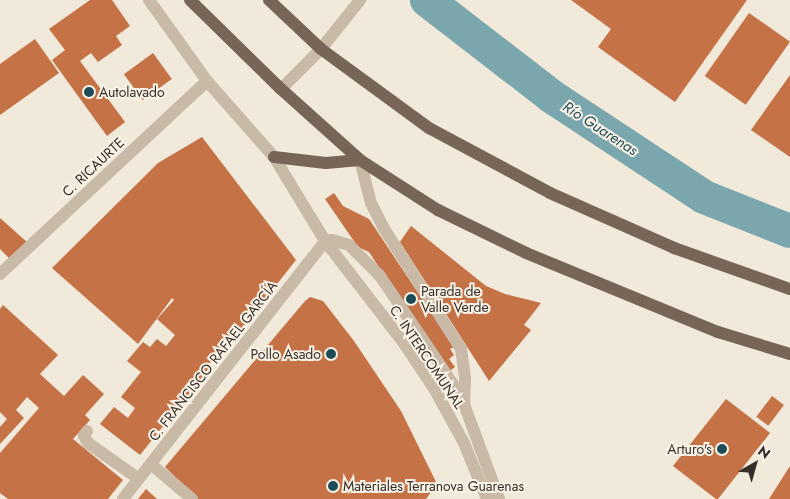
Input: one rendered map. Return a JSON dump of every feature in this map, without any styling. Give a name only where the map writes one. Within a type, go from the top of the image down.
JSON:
[{"type":"main road","points":[[190,0],[281,89],[360,160],[438,210],[526,253],[718,332],[790,354]]},
{"type":"main road","points":[[269,0],[321,48],[429,128],[550,193],[674,248],[790,288]]},
{"type":"main road","points":[[274,158],[326,164],[360,160]]},
{"type":"street","name":"C. INTERCOMUNAL","points":[[149,0],[207,81],[274,158],[325,241],[403,342],[435,390],[464,443],[487,499]]},
{"type":"street","points":[[281,89],[321,48],[360,0]]},
{"type":"street","name":"C. RICAURTE","points":[[0,274],[207,81]]},
{"type":"street","points":[[360,160],[371,203],[383,227],[462,349],[465,379],[464,443]]},
{"type":"street","name":"C. INTERCOMUNAL","points":[[325,241],[332,240],[349,246],[380,276],[461,396],[499,499]]},
{"type":"street","name":"C. FRANCISCO RAFAEL GARCÍA","points":[[123,499],[325,241]]},
{"type":"street","points":[[87,431],[84,436],[88,442],[139,479]]},
{"type":"street","points":[[151,464],[192,499]]},
{"type":"building","points":[[90,0],[112,0],[130,26],[116,36],[122,45],[98,62],[91,53],[80,61],[125,122],[107,136],[52,60],[65,50],[49,29]]},
{"type":"building","points":[[571,0],[747,0],[675,102],[598,47],[611,29]]},
{"type":"building","points":[[749,13],[790,42],[746,105],[705,76]]},
{"type":"building","points":[[35,39],[59,73],[0,115],[0,64]]},
{"type":"building","points":[[153,53],[172,79],[143,100],[124,74]]},
{"type":"building","points":[[790,75],[790,157],[751,130]]},
{"type":"building","points":[[202,137],[296,260],[228,346],[226,344],[209,364],[211,365],[196,385],[140,455],[100,424],[114,407],[128,418],[135,408],[121,397],[141,372],[127,361],[143,342],[150,347],[157,339],[166,346],[175,335],[157,319],[174,300],[172,298],[138,344],[52,268],[158,163]]},
{"type":"building","name":"Parada de Valle Verde","points":[[334,193],[343,206],[369,219],[454,347],[450,349],[454,355],[449,359],[455,367],[448,372],[369,252],[358,247],[325,199]]},
{"type":"building","points":[[0,218],[28,243],[12,261],[0,249]]},
{"type":"building","points":[[411,226],[486,286],[505,294],[541,303],[524,325],[531,330],[489,381],[400,242]]},
{"type":"building","points":[[310,297],[323,301],[354,341],[401,411],[437,484],[426,499],[198,499],[165,467]]},
{"type":"building","points":[[3,305],[58,355],[40,374],[64,396],[83,375],[104,394],[85,415],[90,420],[73,439],[123,480],[108,499],[8,499],[0,493],[0,453],[39,408],[27,397],[16,410],[24,418],[0,444],[0,427],[7,419],[0,412],[0,309]]},
{"type":"building","points":[[772,396],[784,405],[768,426],[756,417]]},
{"type":"building","name":"Arturo's","points":[[726,399],[770,433],[718,499],[716,499],[673,466]]},
{"type":"building","points":[[790,466],[790,499],[769,499]]},
{"type":"building","points":[[146,489],[157,499],[138,499]]},
{"type":"waterway","name":"Río Guarenas","points":[[427,0],[551,96],[704,197],[790,231]]},
{"type":"place","name":"Autolavado","points":[[89,92]]},
{"type":"place","name":"Parada de Valle Verde","points":[[411,299]]},
{"type":"place","name":"Pollo Asado","points":[[331,354]]},
{"type":"place","name":"Arturo's","points":[[722,449]]},
{"type":"place","name":"Materiales Terranova Guarenas","points":[[333,486]]}]
